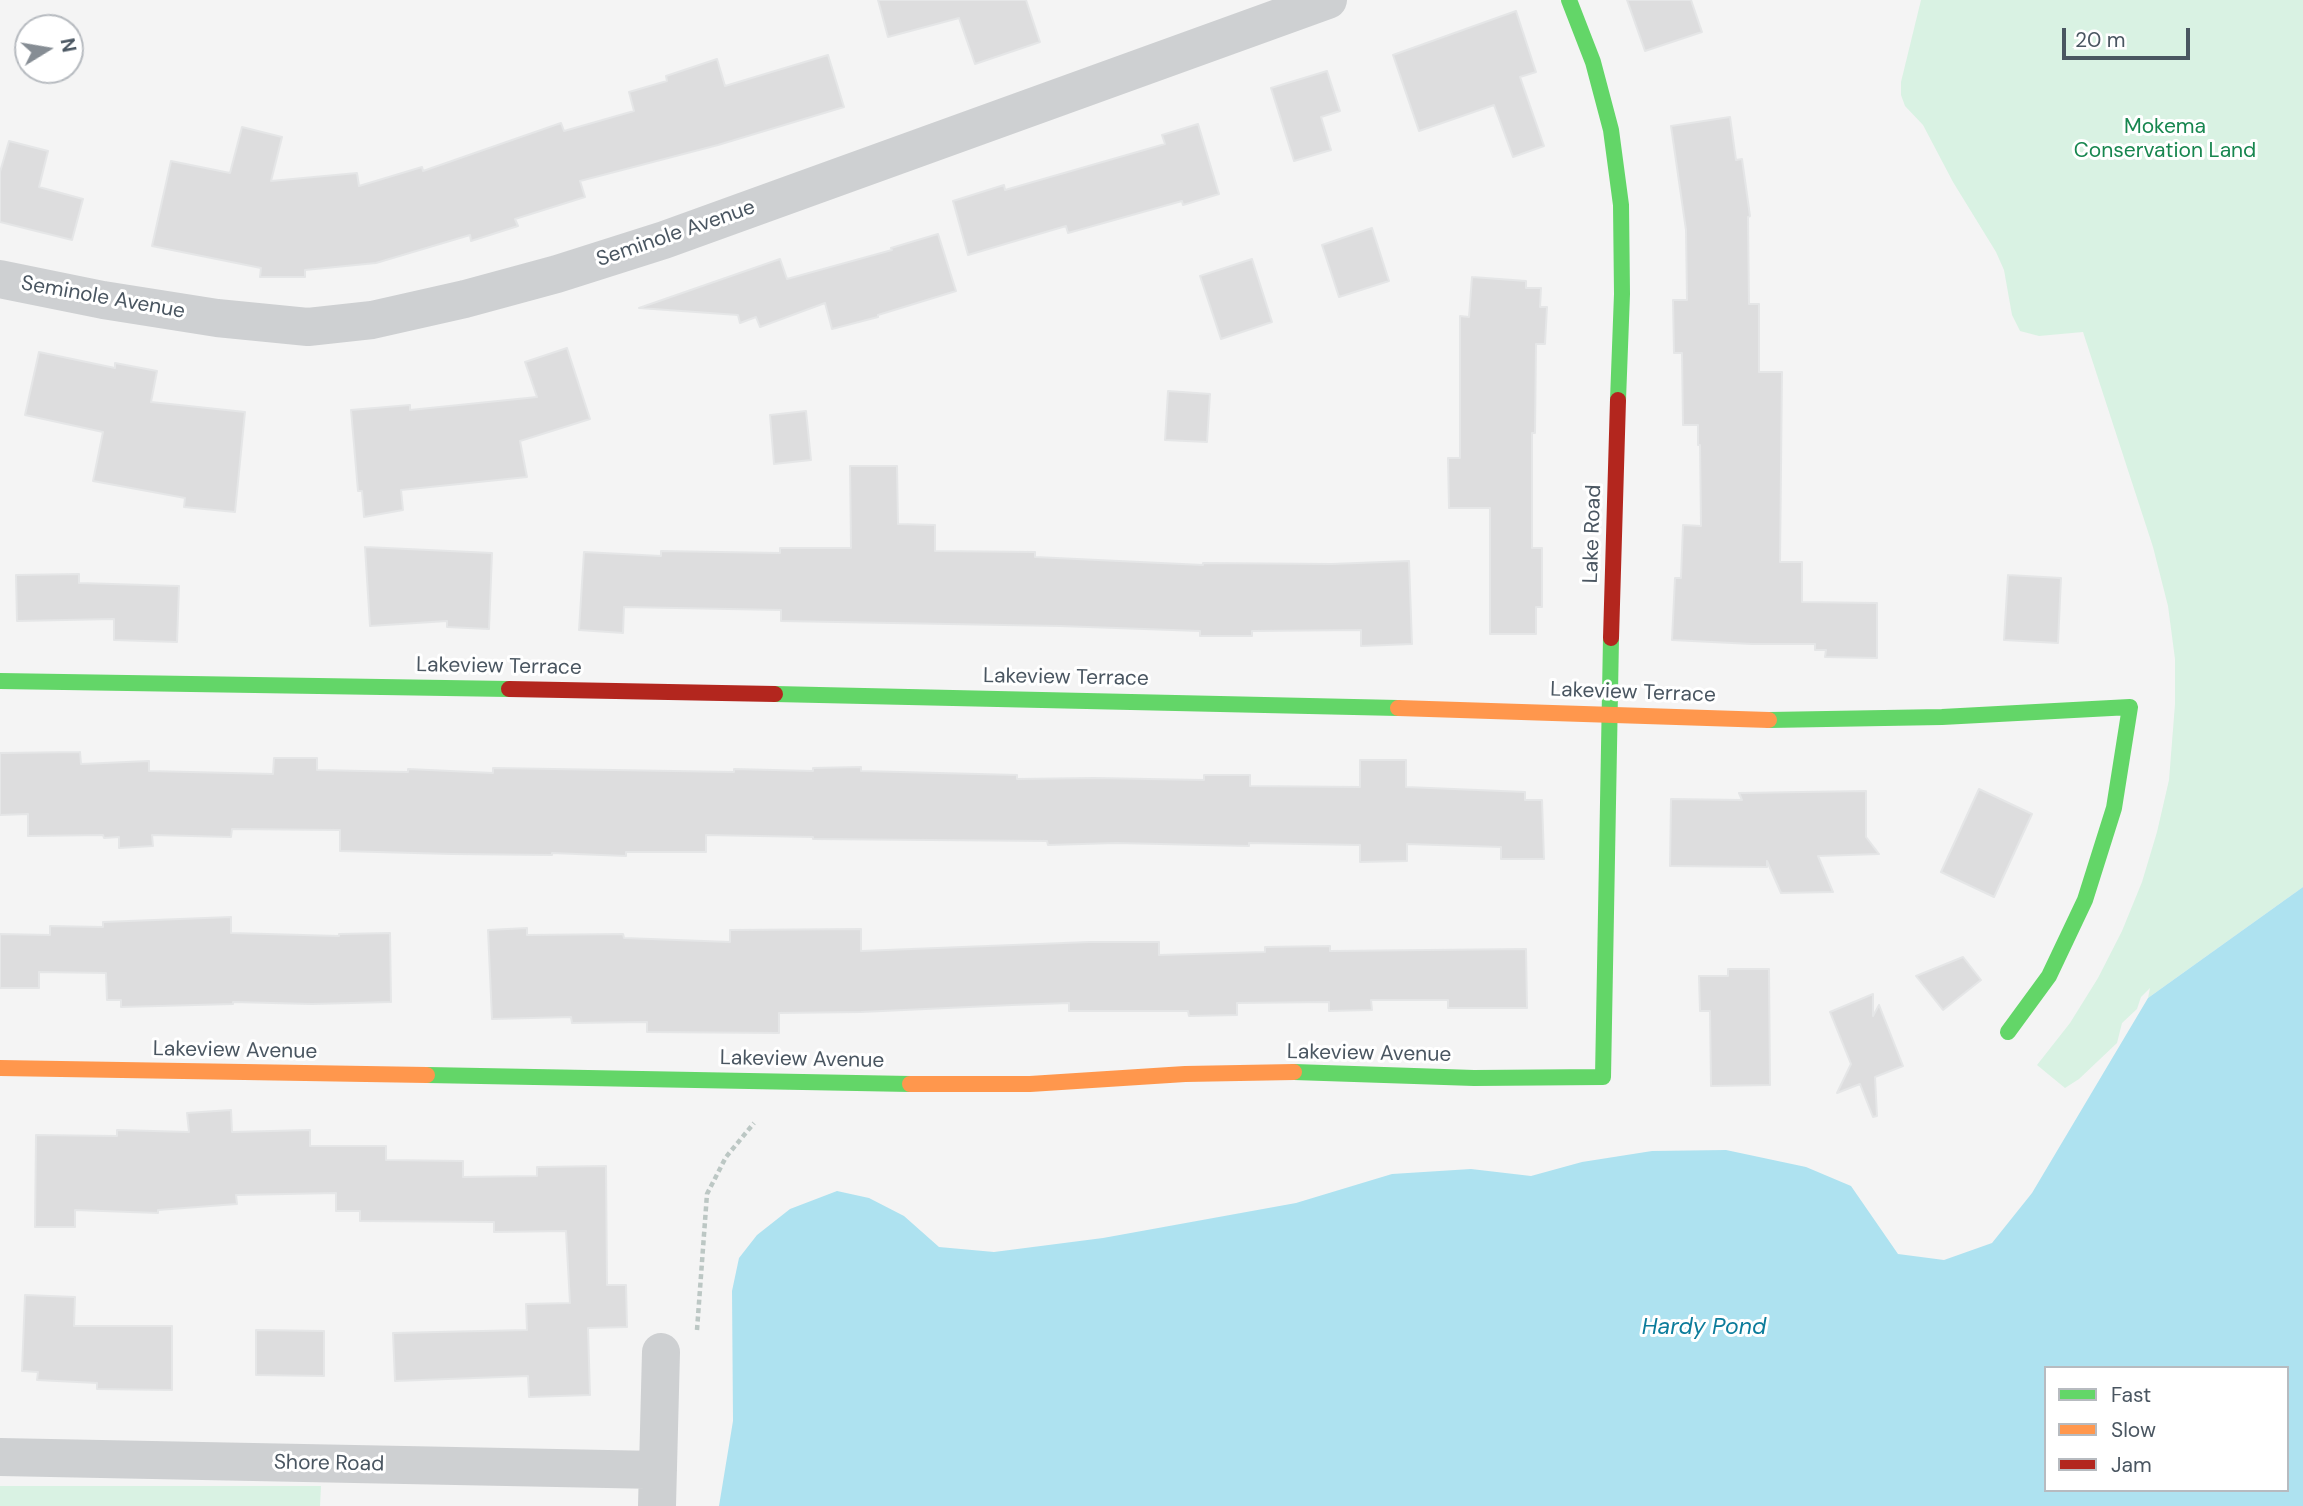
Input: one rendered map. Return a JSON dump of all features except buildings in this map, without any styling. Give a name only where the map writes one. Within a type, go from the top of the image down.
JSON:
[{"type":"street","name":"Seminole Avenue","points":[[0,279],[103,300],[217,318],[308,327],[372,320],[479,295],[664,240],[1328,0]]},
{"type":"street","name":"Lake Road","points":[[1569,0],[1593,62],[1611,130],[1621,205],[1622,294],[1608,713],[1602,1077]]},
{"type":"street","name":"Lakeview Terrace","points":[[0,681],[1021,698],[1774,719],[1942,717],[2130,707],[2114,808],[2085,900],[2049,976],[2008,1032]]},
{"type":"street","name":"Lakeview Avenue","points":[[0,1068],[929,1084],[1030,1084],[1185,1074],[1295,1072],[1474,1078],[1602,1077]]},
{"type":"street","name":"Shore Road","points":[[0,1457],[657,1488],[661,1352]]},
{"type":"path","points":[[661,1352],[697,1332],[707,1194],[726,1157],[788,1080]]},
{"type":"green space","name":"Mokema Conservation Land","points":[[1921,0],[2303,0],[2303,887],[2148,998],[2150,988],[2141,997],[2137,1009],[2122,1023],[2117,1043],[2079,1079],[2065,1088],[2037,1065],[2070,1023],[2098,978],[2122,931],[2142,882],[2169,780],[2175,704],[2175,659],[2168,606],[2153,547],[2083,332],[2039,336],[2020,331],[2012,315],[2004,270],[1996,252],[1953,182],[1923,125],[1905,106],[1901,95],[1901,82]]},
{"type":"green space","points":[[0,1486],[321,1486],[320,1506],[0,1506]]},
{"type":"water","name":"Hardy Pond","points":[[2303,887],[2303,1506],[719,1506],[733,1421],[732,1291],[739,1258],[757,1235],[790,1209],[837,1191],[869,1198],[904,1216],[939,1247],[994,1252],[1103,1238],[1296,1203],[1392,1174],[1471,1169],[1531,1176],[1582,1162],[1652,1151],[1726,1150],[1806,1167],[1851,1186],[1898,1254],[1944,1260],[1992,1243],[2032,1193],[2148,998]]},
{"type":"traffic: fast","points":[[1569,0],[1593,62],[1611,130],[1621,205],[1622,294],[1618,400]]},
{"type":"traffic: fast","points":[[1294,1072],[1474,1078],[1603,1077],[1611,638]]},
{"type":"traffic: fast","points":[[0,681],[509,689]]},
{"type":"traffic: fast","points":[[775,694],[1398,708]]},
{"type":"traffic: fast","points":[[1769,720],[1942,717],[2130,707],[2114,808],[2085,900],[2049,976],[2008,1032]]},
{"type":"traffic: fast","points":[[427,1075],[910,1084]]},
{"type":"traffic: slow","points":[[1398,708],[1769,720]]},
{"type":"traffic: slow","points":[[0,1068],[427,1075]]},
{"type":"traffic: slow","points":[[910,1084],[1030,1084],[1185,1074],[1294,1072]]},
{"type":"traffic: jam","points":[[1611,638],[1618,400]]},
{"type":"traffic: jam","points":[[509,689],[775,694]]}]
